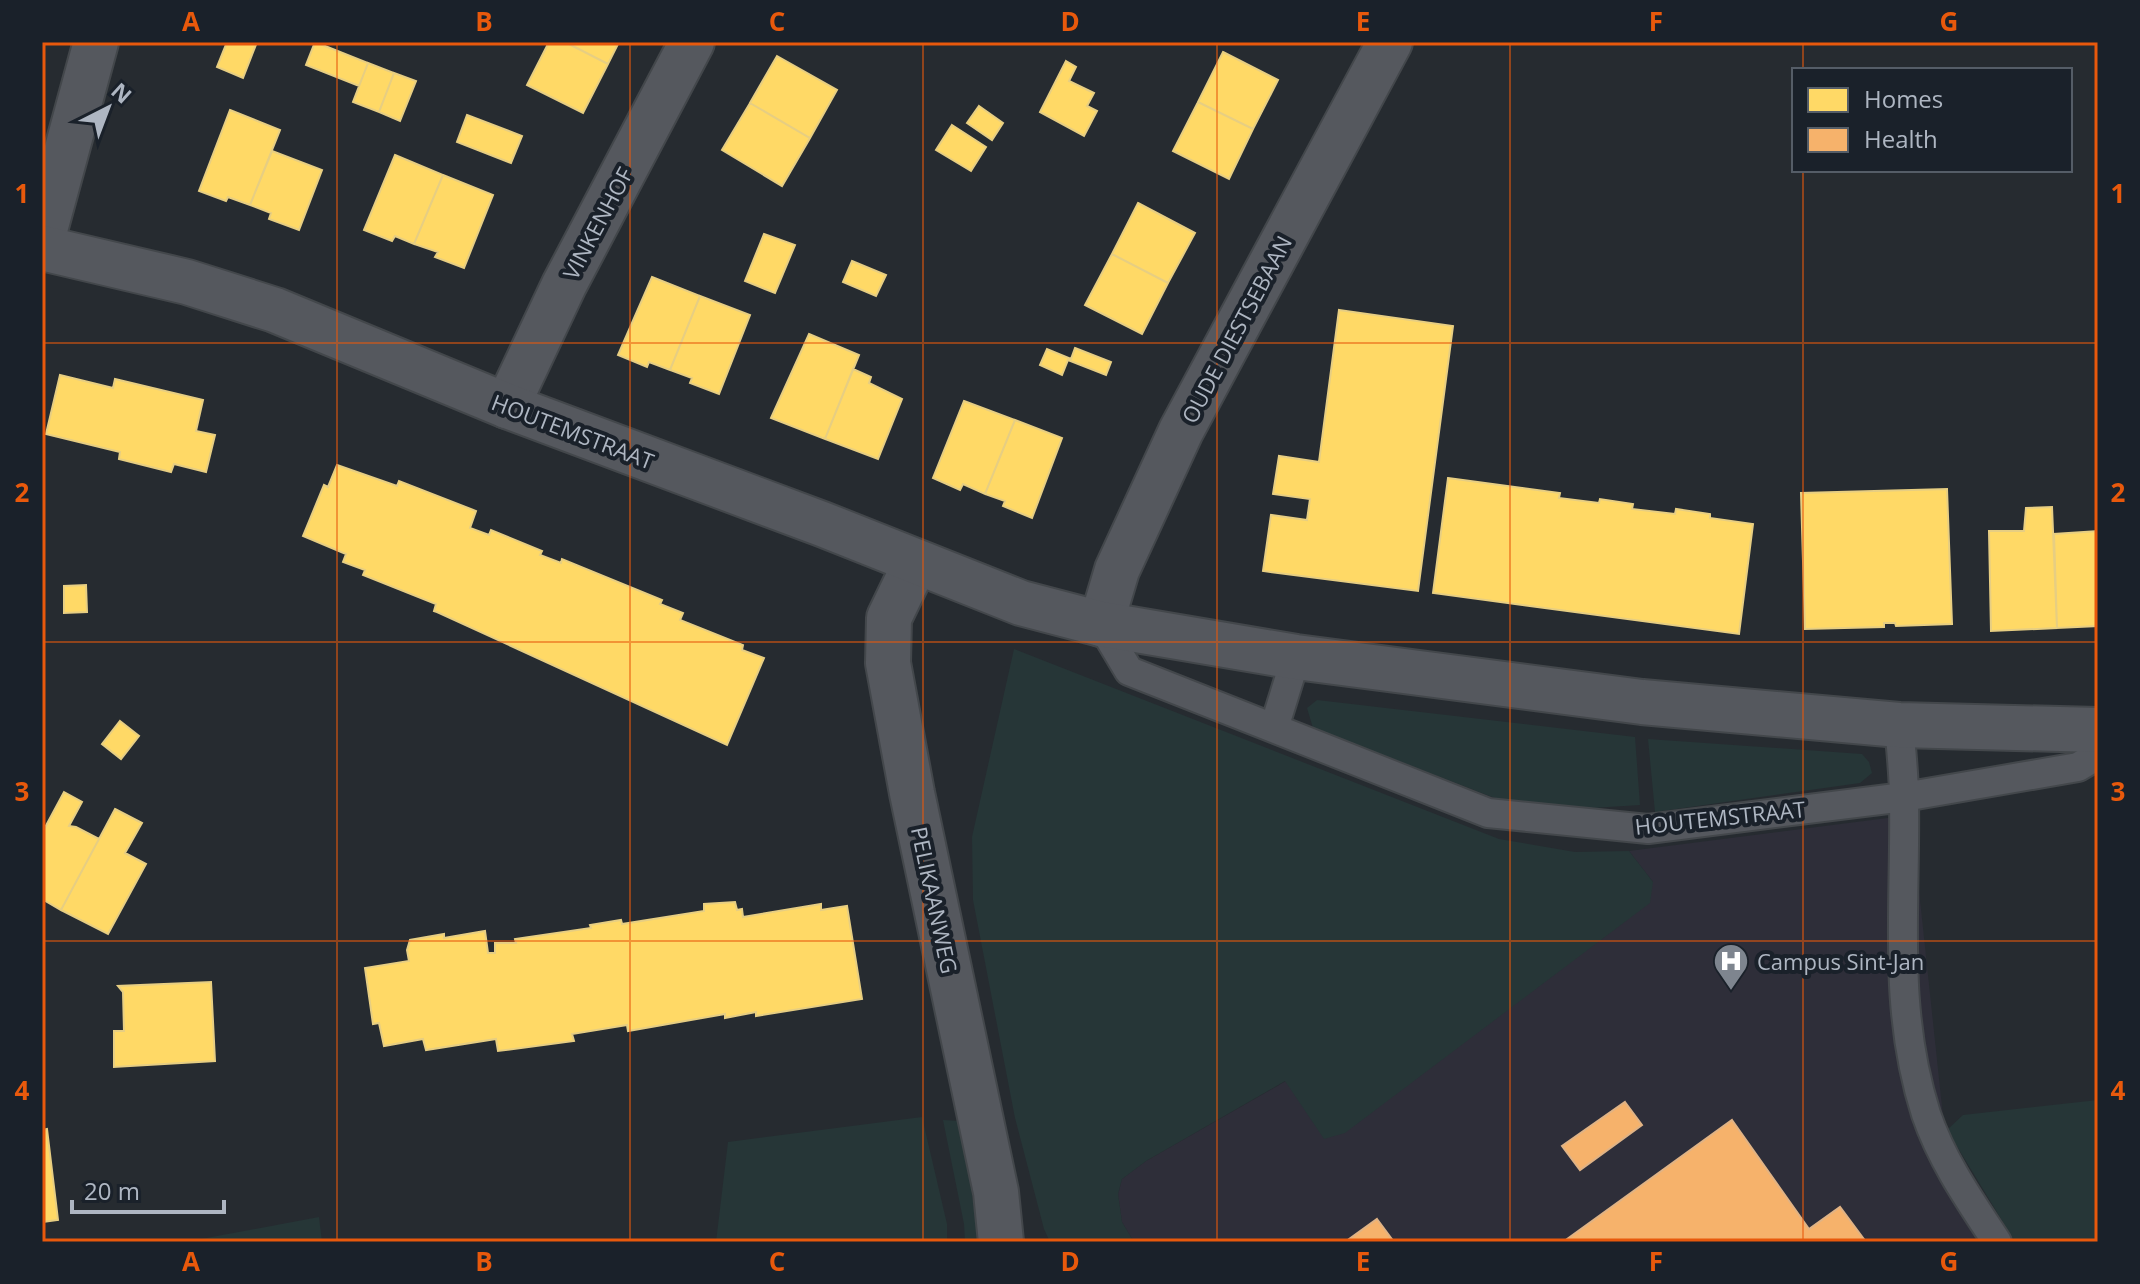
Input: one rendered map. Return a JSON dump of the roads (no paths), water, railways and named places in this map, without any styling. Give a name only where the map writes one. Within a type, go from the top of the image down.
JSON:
[{"type":"street","points":[[42,241],[96,42]]},
{"type":"street","name":"VINKENHOF","points":[[507,406],[564,285],[692,42]]},
{"type":"street","name":"OUDE DIESTSEBAAN","points":[[1101,624],[1117,570],[1181,431],[1390,42]]},
{"type":"street","name":"HOUTEMSTRAAT","points":[[42,248],[187,282],[275,310],[507,406],[822,524],[1021,603],[1101,624],[1296,657],[1642,702],[1899,725],[2098,730]]},
{"type":"street","name":"PELIKAANWEG","points":[[916,562],[889,618],[888,663],[912,793],[996,1192],[1001,1242]]},
{"type":"lane","name":"HOUTEMSTRAAT","points":[[1101,624],[1129,671],[1488,813],[1648,829],[1904,797],[2078,767],[2098,755]]},
{"type":"lane","points":[[1274,728],[1296,657]]},
{"type":"lane","points":[[1899,725],[1904,797],[1901,913],[1908,1040],[1927,1115],[1953,1176],[1997,1242]]},
{"type":"place","name":"Campus Sint-Jan","points":[[1731,992]]}]
